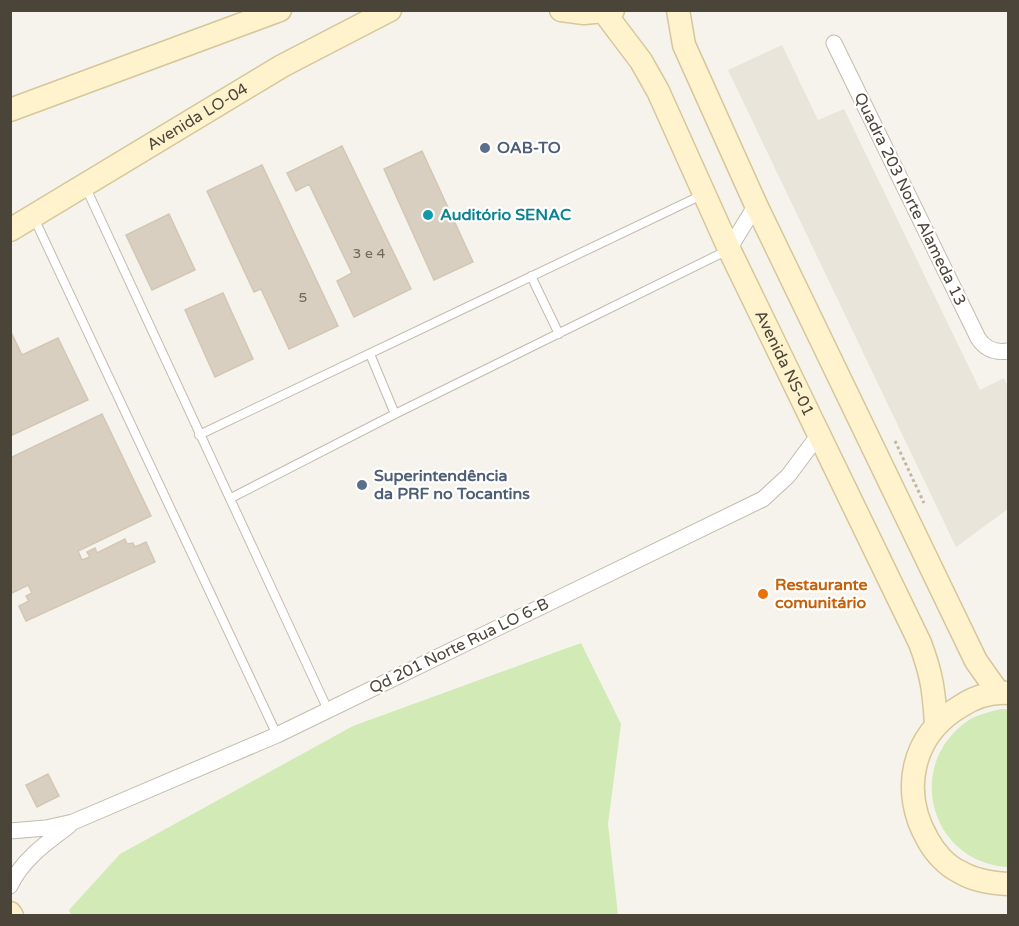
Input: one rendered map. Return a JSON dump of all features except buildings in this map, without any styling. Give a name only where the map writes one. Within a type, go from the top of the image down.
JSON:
[{"type":"street","points":[[10,110],[280,10]]},
{"type":"street","name":"Avenida LO-04","points":[[10,230],[282,66],[390,10]]},
{"type":"street","name":"Avenida NS-01","points":[[561,10],[584,13],[609,11],[658,92],[729,249],[920,643],[934,687],[936,725]]},
{"type":"street","points":[[678,10],[684,45],[756,205],[976,661],[1003,693],[972,699],[949,713],[936,725],[923,744],[916,761],[912,793],[918,824],[934,852],[959,872],[989,883],[1008,884]]},
{"type":"street","name":"Quadra 203 Norte Alameda 13","points":[[834,43],[978,338],[992,350],[1008,351]]},
{"type":"street","points":[[729,249],[756,205]]},
{"type":"street","name":"Qd 201 Norte Rua LO 6-B","points":[[10,831],[46,828],[73,822],[277,735],[763,499],[788,476],[820,433]]},
{"type":"street","name":"Qd 201 Norte Rua LO 6-B","points":[[10,886],[28,860],[73,822]]},
{"type":"lane","points":[[85,186],[328,710]]},
{"type":"lane","points":[[199,435],[704,194]]},
{"type":"lane","points":[[34,217],[277,735]]},
{"type":"lane","points":[[231,498],[729,249]]},
{"type":"lane","points":[[531,276],[559,334]]},
{"type":"lane","points":[[370,354],[395,414]]},
{"type":"shaded area","points":[[782,45],[818,120],[844,109],[980,390],[1004,378],[1008,387],[1008,509],[956,547],[728,70]]},
{"type":"green space","points":[[581,643],[621,724],[608,824],[618,915],[71,915],[69,910],[120,854],[353,726]]},
{"type":"green space","points":[[1000,709],[1008,709],[1008,867],[981,861],[960,849],[944,830],[934,808],[932,785],[936,761],[949,739],[969,720]]},
{"type":"place","name":"OAB-TO","points":[[485,148]]},
{"type":"place","name":"Auditório SENAC","points":[[428,215]]},
{"type":"place","name":"Superintendência da PRF no Tocantins","points":[[362,485]]},
{"type":"place","name":"Restaurante comunitário","points":[[763,594]]}]
